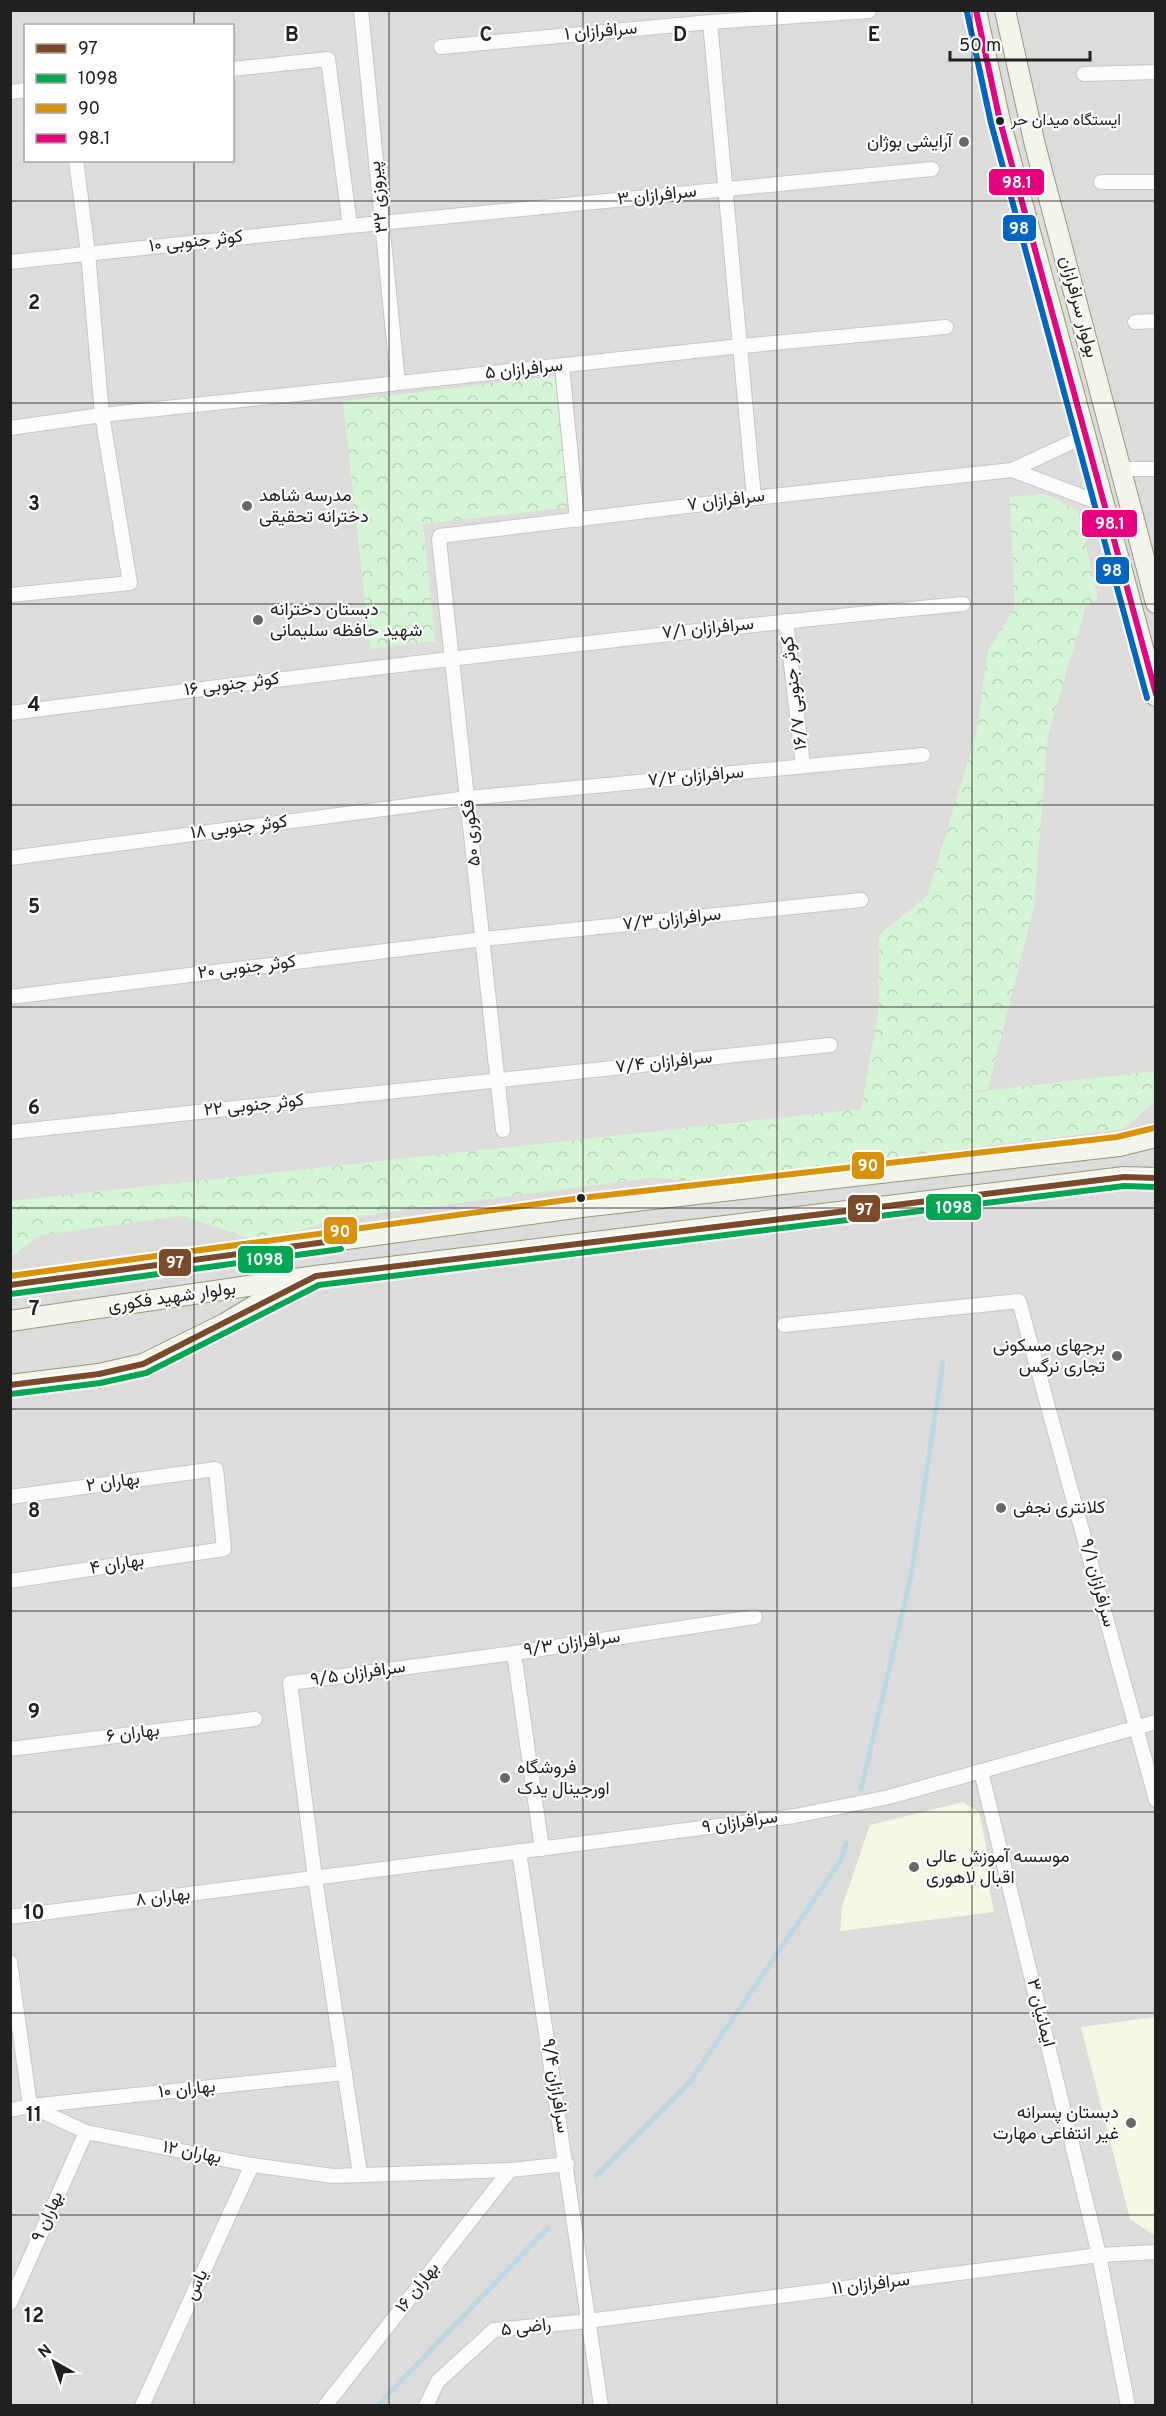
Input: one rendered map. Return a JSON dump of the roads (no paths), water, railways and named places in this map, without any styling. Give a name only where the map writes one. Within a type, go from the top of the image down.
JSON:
[{"type":"main road","name":"بولوار سرافرازان","points":[[976,10],[1000,121],[1155,696]]},
{"type":"main road","name":"بولوار سرافرازان","points":[[1005,10],[1035,145],[1155,603]]},
{"type":"main road","name":"بولوار شهید فکوری","points":[[10,1285],[582,1207],[1119,1146],[1155,1137]]},
{"type":"main road","name":"بولوار شهید فکوری","points":[[10,1321],[316,1276],[1124,1177],[1155,1178]]},
{"type":"main road","points":[[10,1385],[99,1374],[143,1364],[316,1276]]},
{"type":"street","name":"پیروزی ۳۲","points":[[361,10],[398,383]]},
{"type":"street","name":"سرافرازان ۱","points":[[441,47],[710,22],[869,11]]},
{"type":"street","points":[[710,22],[754,498]]},
{"type":"street","points":[[234,69],[327,59],[350,226]]},
{"type":"street","points":[[1084,74],[1155,72]]},
{"type":"street","points":[[10,595],[130,583],[102,415],[88,253],[76,162]]},
{"type":"street","name":"سرافرازان ۳","points":[[381,223],[932,170]]},
{"type":"street","points":[[1101,182],[1155,182]]},
{"type":"street","name":"کوثر جنوبی ۱۰","points":[[10,262],[381,223]]},
{"type":"street","points":[[1135,322],[1155,321]]},
{"type":"street","name":"سرافرازان ۵","points":[[10,428],[102,415],[398,383],[741,346],[946,327]]},
{"type":"street","points":[[562,366],[576,520]]},
{"type":"street","points":[[1012,470],[1085,436]]},
{"type":"street","points":[[1120,469],[1155,469]]},
{"type":"street","points":[[1012,470],[1103,504]]},
{"type":"street","name":"سرافرازان ۷","points":[[440,536],[1012,470]]},
{"type":"street","name":"فکوری ۵۰","points":[[440,536],[503,1130]]},
{"type":"street","name":"سرافرازان ۷/۱","points":[[453,657],[963,604]]},
{"type":"street","name":"کوثر جنوبی ۱۶/۷","points":[[786,621],[803,766]]},
{"type":"street","name":"کوثر جنوبی ۱۶","points":[[10,713],[453,657]]},
{"type":"street","name":"سرافرازان ۷/۲","points":[[468,798],[924,755]]},
{"type":"street","name":"کوثر جنوبی ۱۸","points":[[10,858],[468,798]]},
{"type":"street","name":"سرافرازان ۷/۳","points":[[483,939],[861,900]]},
{"type":"street","name":"کوثر جنوبی ۲۰","points":[[10,997],[483,939]]},
{"type":"street","name":"سرافرازان ۷/۴","points":[[498,1080],[830,1046]]},
{"type":"street","name":"کوثر جنوبی ۲۲","points":[[10,1132],[498,1080]]},
{"type":"street","name":"سرافرازان ۹/۱","points":[[784,1325],[1019,1301],[1155,1800]]},
{"type":"street","name":"بهاران ۲","points":[[10,1497],[216,1469],[224,1549]]},
{"type":"street","name":"بهاران ۴","points":[[10,1581],[224,1549]]},
{"type":"street","name":"سرافرازان ۹/۳","points":[[542,1849],[514,1653],[755,1617]]},
{"type":"street","name":"سرافرازان ۹/۵","points":[[315,1878],[290,1683],[514,1653]]},
{"type":"street","name":"بهاران ۶","points":[[10,1749],[255,1719]]},
{"type":"street","name":"سرافرازان ۹","points":[[315,1878],[795,1816],[889,1797],[1155,1722]]},
{"type":"street","name":"ایمانیان ۳","points":[[981,1771],[1099,2255],[1128,2406]]},
{"type":"street","name":"سرافرازان ۹/۴","points":[[519,1851],[601,2406]]},
{"type":"street","points":[[315,1878],[360,2174]]},
{"type":"street","name":"بهاران ۸","points":[[10,1917],[315,1878]]},
{"type":"street","points":[[10,1962],[30,2106]]},
{"type":"street","name":"بهاران ۱۰","points":[[10,2110],[345,2073]]},
{"type":"street","name":"بهاران ۱۲","points":[[30,2106],[86,2132],[252,2165],[333,2176],[510,2170],[567,2164]]},
{"type":"street","name":"بهاران ۹","points":[[10,2302],[86,2132]]},
{"type":"street","name":"یاس","points":[[142,2406],[252,2165]]},
{"type":"street","name":"بهاران ۱۶","points":[[325,2406],[510,2170]]},
{"type":"street","name":"سرافرازان ۱۱","points":[[588,2321],[1099,2255],[1155,2252]]},
{"type":"street","name":"راضی ۵","points":[[426,2406],[438,2381],[494,2330],[588,2321]]},
{"type":"waterway","points":[[861,1789],[911,1576],[943,1363]]},
{"type":"waterway","points":[[596,2176],[689,2083],[841,1860],[846,1843]]},
{"type":"waterway","points":[[377,2406],[548,2228]]},
{"type":"place","name":"ایستگاه میدان حر","points":[[1000,121]]},
{"type":"place","name":"آرایشی بوژان","points":[[964,142]]},
{"type":"place","name":"مدرسه شاهد دخترانه تحقیقی","points":[[247,506]]},
{"type":"place","name":"دبستان دخترانه شهید حافظه سلیمانی","points":[[258,620]]},
{"type":"place","name":"برجهای مسکونی تجاری نرگس","points":[[1117,1356]]},
{"type":"place","name":"کلانتری نجفی","points":[[1001,1508]]},
{"type":"place","name":"فروشگاه اورجینال یدک","points":[[505,1778]]},
{"type":"place","name":"موسسه آموزش عالی اقبال لاهوری","points":[[914,1867]]},
{"type":"place","name":"دبستان پسرانه غیر انتفاعی مهارت","points":[[1131,2123]]}]
